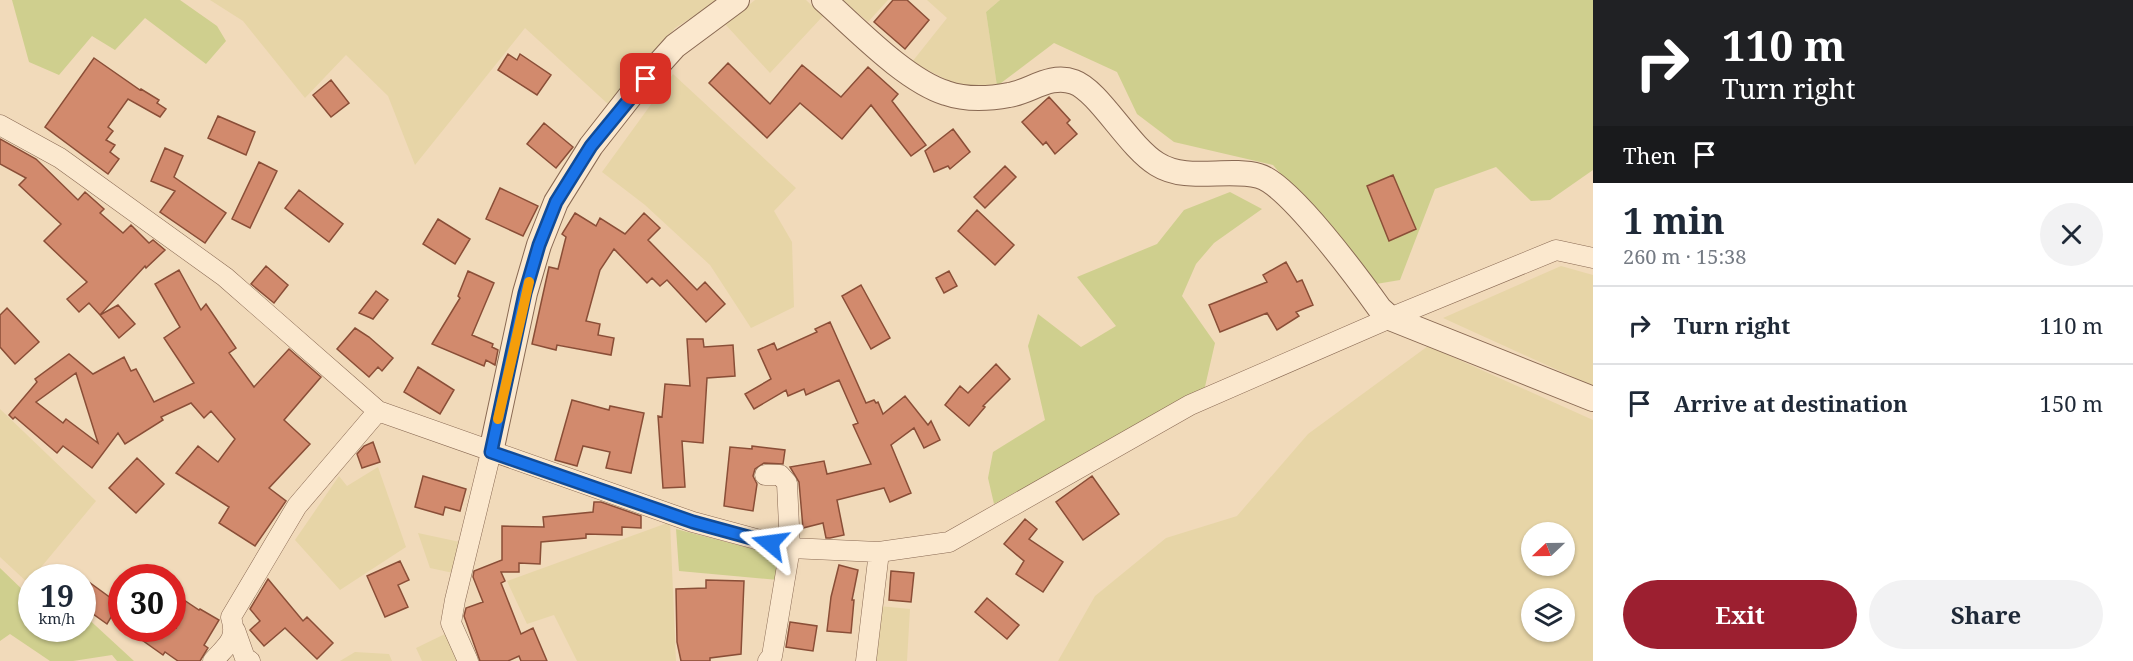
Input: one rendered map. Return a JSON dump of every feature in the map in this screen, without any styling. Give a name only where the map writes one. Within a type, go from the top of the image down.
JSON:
[{"type":"street","points":[[468,661],[451,623],[455,600],[491,452],[525,293],[539,245],[556,202],[591,146],[631,95],[675,46],[737,0]]},
{"type":"street","points":[[824,0],[907,73],[945,93],[973,99],[1011,95],[1051,81],[1074,82],[1087,90],[1142,153],[1167,169],[1183,173],[1260,176],[1295,200],[1380,309],[1390,318],[1593,399]]},
{"type":"street","points":[[0,125],[60,158],[225,278],[378,411],[693,522],[790,548],[879,552],[950,542],[1190,405],[1390,318],[1556,250],[1593,258]]},
{"type":"street","points":[[250,661],[245,658],[231,617],[297,506],[378,411]]},
{"type":"street","points":[[765,476],[780,475],[787,483],[790,548],[772,656],[768,661]]},
{"type":"street","points":[[866,661],[879,552]]},
{"type":"street","points":[[213,661],[231,642],[235,630]]},
{"type":"shaded area","points":[[210,0],[719,0],[675,28],[609,105],[525,28],[415,165],[388,96],[346,55],[305,98],[243,21]]},
{"type":"shaded area","points":[[755,0],[806,0],[823,16],[770,73],[725,24]]},
{"type":"shaded area","points":[[843,0],[888,0],[868,22]]},
{"type":"shaded area","points":[[927,0],[1000,0],[986,12],[997,86],[957,85],[912,62],[947,18]]},
{"type":"shaded area","points":[[673,74],[796,188],[774,211],[792,242],[794,307],[751,328],[710,265],[645,205],[602,172]]},
{"type":"shaded area","points":[[1561,266],[1593,275],[1593,386],[1443,318]]},
{"type":"shaded area","points":[[1428,346],[1593,420],[1593,661],[1058,661],[1095,596],[1166,538],[1237,516],[1308,434]]},
{"type":"shaded area","points":[[0,409],[96,501],[44,564],[18,564],[18,574],[0,557]]},
{"type":"shaded area","points":[[378,467],[406,547],[340,590],[295,540],[339,476],[347,486]]},
{"type":"shaded area","points":[[670,522],[676,661],[577,661],[554,615],[527,624],[507,581]]},
{"type":"shaded area","points":[[418,533],[460,542],[453,573],[430,568]]},
{"type":"shaded area","points":[[879,606],[910,609],[907,661],[871,661]]},
{"type":"shaded area","points":[[447,633],[458,661],[422,661],[416,648]]},
{"type":"shaded area","points":[[355,652],[389,654],[392,661],[340,661]]},
{"type":"green space","points":[[12,0],[180,0],[217,26],[226,41],[206,64],[145,18],[115,50],[92,36],[59,75],[29,62]]},
{"type":"green space","points":[[1000,0],[1593,0],[1593,170],[1550,200],[1531,201],[1496,167],[1435,189],[1400,280],[1376,284],[1273,165],[1174,142],[1137,114],[1117,72],[1054,43],[997,86],[986,12]]},
{"type":"green space","points":[[1230,192],[1262,209],[1214,243],[1196,264],[1182,296],[1215,343],[1204,391],[994,504],[988,478],[993,452],[1045,420],[1028,346],[1038,314],[1081,347],[1116,326],[1077,277],[1157,244],[1184,210]]},
{"type":"green space","points":[[676,529],[781,556],[778,580],[679,571]]},
{"type":"green space","points":[[0,568],[18,585],[18,639],[10,634],[0,641]]},
{"type":"green space","points":[[96,626],[108,637],[108,642],[113,642],[134,661],[117,661],[112,655],[73,661],[50,661],[22,642],[96,642]]},
{"type":"building","points":[[893,0],[907,0],[929,20],[905,49],[874,22]]},
{"type":"building","points":[[508,54],[517,60],[520,54],[551,75],[537,95],[498,70]]},
{"type":"building","points":[[94,58],[140,90],[159,100],[157,103],[166,109],[160,117],[128,99],[108,127],[113,131],[106,140],[115,145],[110,152],[119,159],[108,174],[45,127]]},
{"type":"building","points":[[728,63],[770,104],[802,65],[841,97],[868,67],[898,94],[892,101],[926,145],[911,156],[871,105],[842,139],[800,103],[767,138],[709,83]]},
{"type":"building","points":[[331,80],[349,103],[331,117],[313,95]]},
{"type":"building","points":[[1049,97],[1070,120],[1067,123],[1077,134],[1055,154],[1046,142],[1043,145],[1022,122]]},
{"type":"building","points":[[218,116],[255,132],[246,155],[208,138]]},
{"type":"building","points":[[544,123],[573,147],[556,168],[527,144]]},
{"type":"building","points":[[953,129],[970,152],[950,169],[948,166],[934,172],[925,151]]},
{"type":"building","points":[[0,139],[36,159],[78,200],[85,192],[104,209],[100,213],[123,233],[131,225],[149,243],[153,240],[165,250],[146,268],[145,266],[100,315],[89,303],[79,312],[67,299],[87,282],[44,241],[61,224],[19,185],[26,178],[0,164]]},
{"type":"building","points":[[165,148],[183,156],[174,177],[226,213],[205,243],[160,212],[175,191],[151,181]]},
{"type":"building","points":[[259,162],[277,171],[250,228],[232,219]]},
{"type":"building","points":[[1005,166],[1016,177],[985,208],[974,197]]},
{"type":"building","points":[[1393,175],[1416,229],[1389,241],[1367,186]]},
{"type":"building","points":[[500,188],[538,206],[523,236],[486,219]]},
{"type":"building","points":[[299,190],[343,224],[329,242],[285,208]]},
{"type":"building","points":[[977,210],[1014,245],[995,265],[958,231]]},
{"type":"building","points":[[575,213],[596,226],[600,218],[625,234],[644,213],[660,228],[648,240],[697,290],[705,282],[725,304],[706,322],[667,280],[660,286],[652,278],[647,283],[614,249],[600,270],[586,321],[600,324],[598,335],[614,338],[611,355],[557,345],[556,350],[532,344],[549,267],[558,269],[566,237],[562,234]]},
{"type":"building","points":[[438,219],[470,239],[455,264],[423,244]]},
{"type":"building","points":[[1286,262],[1297,282],[1302,280],[1313,305],[1296,312],[1299,316],[1277,330],[1267,313],[1220,332],[1209,305],[1267,282],[1263,275]]},
{"type":"building","points":[[266,266],[288,285],[274,303],[251,284]]},
{"type":"building","points":[[179,270],[201,310],[206,304],[236,348],[229,353],[254,387],[289,349],[321,377],[284,420],[310,444],[269,488],[286,501],[255,546],[219,523],[229,507],[176,473],[198,446],[218,462],[235,439],[211,411],[204,418],[191,403],[161,417],[163,420],[125,444],[118,433],[92,468],[63,446],[57,453],[15,417],[13,419],[9,415],[37,382],[35,379],[69,354],[93,374],[124,357],[131,371],[136,369],[154,402],[194,383],[164,338],[180,327],[155,284]],"holes":[[[76,373],[98,443],[66,419],[63,423],[36,402]]]},
{"type":"building","points":[[468,271],[494,283],[472,335],[493,344],[492,347],[498,350],[495,365],[486,360],[484,366],[432,344],[460,298],[458,296]]},
{"type":"building","points":[[949,271],[957,286],[944,293],[936,278]]},
{"type":"building","points":[[861,285],[890,338],[871,349],[842,296]]},
{"type":"building","points":[[376,291],[388,300],[373,319],[359,313]]},
{"type":"building","points":[[118,305],[135,324],[119,338],[100,315]]},
{"type":"building","points":[[7,308],[39,342],[15,364],[0,347],[0,315]]},
{"type":"building","points":[[830,322],[866,403],[874,400],[878,402],[883,414],[905,396],[928,425],[931,421],[940,440],[924,448],[914,428],[891,445],[911,493],[890,502],[884,488],[837,500],[844,535],[826,538],[823,523],[803,528],[799,482],[790,467],[824,461],[827,474],[871,464],[853,425],[858,423],[839,380],[806,395],[804,389],[788,396],[786,390],[754,409],[745,394],[771,379],[758,350],[774,343],[777,350],[817,332],[815,329]]},
{"type":"building","points":[[355,328],[393,358],[382,371],[378,367],[369,377],[337,349]]},
{"type":"building","points":[[687,339],[703,339],[704,347],[733,345],[735,376],[707,378],[703,443],[682,441],[685,487],[663,488],[658,416],[662,417],[665,384],[690,386]]},
{"type":"building","points":[[996,364],[1010,379],[983,406],[985,407],[969,426],[945,405],[960,386],[968,393]]},
{"type":"building","points":[[418,367],[454,390],[440,414],[404,392]]},
{"type":"building","points":[[572,400],[609,410],[610,406],[644,413],[631,473],[606,468],[610,452],[583,446],[577,466],[555,460]]},
{"type":"building","points":[[373,442],[380,462],[362,468],[357,454],[364,446]]},
{"type":"building","points":[[752,446],[785,450],[783,464],[764,463],[755,469],[753,476],[757,484],[753,511],[724,506],[730,447],[752,449]]},
{"type":"building","points":[[137,458],[164,484],[136,513],[109,488]]},
{"type":"building","points":[[423,476],[466,489],[460,511],[445,507],[443,515],[415,507]]},
{"type":"building","points":[[1092,476],[1119,514],[1083,540],[1056,502]]},
{"type":"building","points":[[594,502],[601,502],[641,516],[641,528],[622,527],[622,535],[586,534],[586,538],[541,542],[540,564],[519,563],[519,572],[501,572],[505,581],[501,583],[521,634],[533,628],[547,661],[521,661],[519,656],[508,661],[480,661],[464,616],[466,608],[483,602],[473,577],[474,571],[502,560],[502,526],[544,527],[543,517],[593,512]]},
{"type":"building","points":[[1025,519],[1037,529],[1029,539],[1063,562],[1043,592],[1016,574],[1024,561],[1004,544]]},
{"type":"building","points":[[400,561],[409,580],[398,585],[408,607],[385,617],[367,576]]},
{"type":"building","points":[[839,565],[858,570],[852,600],[854,600],[851,633],[827,631],[831,597]]},
{"type":"building","points":[[891,571],[914,573],[911,602],[889,600]]},
{"type":"building","points":[[268,579],[303,621],[307,617],[333,643],[317,659],[285,628],[264,646],[250,630],[260,621],[250,609]]},
{"type":"building","points":[[706,580],[744,581],[741,654],[710,658],[710,661],[681,661],[677,642],[676,589],[706,588]]},
{"type":"building","points":[[96,587],[108,596],[107,624],[96,616]]},
{"type":"building","points":[[987,598],[1019,625],[1007,639],[975,612]]},
{"type":"building","points":[[186,601],[219,620],[204,645],[208,648],[200,661],[178,661],[165,652],[163,655],[145,642],[186,642]]},
{"type":"building","points":[[790,622],[817,626],[813,651],[786,647]]},
{"type":"slow traffic","points":[[498,419],[529,282]]},
{"type":"route","points":[[646,79],[591,146],[556,202],[539,245],[525,293],[491,452],[693,522],[770,543]]}]
